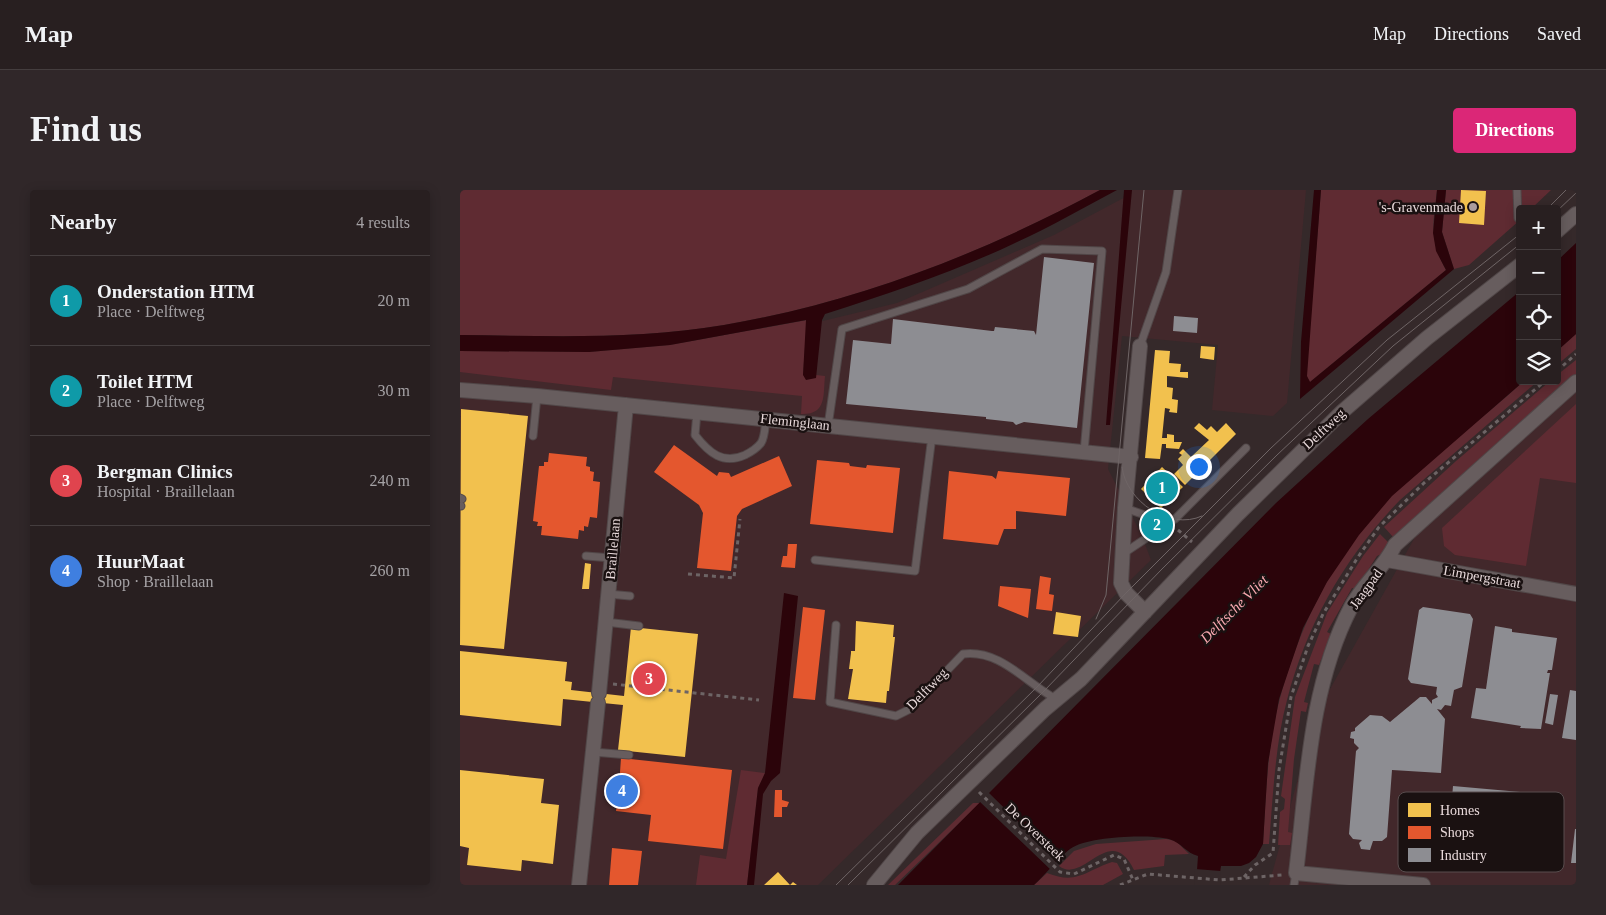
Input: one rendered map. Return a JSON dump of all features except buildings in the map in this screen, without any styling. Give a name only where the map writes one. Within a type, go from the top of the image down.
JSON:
[{"type":"street","points":[[1561,228],[1576,214]]},
{"type":"street","name":"Delftweg","points":[[874,885],[917,833],[1056,699],[1081,679],[1288,463],[1343,411],[1427,338],[1516,268]]},
{"type":"street","points":[[1140,346],[1125,508],[1121,583],[1126,593],[1145,612]]},
{"type":"street","name":"Jaagpad","points":[[1295,879],[1314,729],[1327,664],[1352,605],[1387,560],[1395,545],[1576,382]]},
{"type":"street","name":"Fleminglaan","points":[[460,390],[697,412],[1130,457]]},
{"type":"street","name":"Braillelaan","points":[[579,885],[626,405]]},
{"type":"street","name":"Limpergstraat","points":[[1387,560],[1576,594]]},
{"type":"street","points":[[1295,879],[1423,885]]},
{"type":"lane","points":[[1140,346],[1166,272],[1178,190]]},
{"type":"lane","points":[[1517,190],[1518,205]]},
{"type":"lane","points":[[828,426],[842,329],[968,289],[1042,248],[1102,251],[1084,452]]},
{"type":"lane","points":[[533,436],[537,396]]},
{"type":"lane","points":[[697,412],[695,436],[714,455],[727,460],[738,458],[751,452],[762,442],[766,420]]},
{"type":"lane","points":[[815,560],[915,571],[932,436]]},
{"type":"lane","points":[[1122,553],[1167,522],[1175,519],[1246,448]]},
{"type":"lane","points":[[1125,508],[1167,522]]},
{"type":"lane","points":[[586,556],[612,558]]},
{"type":"lane","points":[[608,594],[630,596]]},
{"type":"lane","points":[[606,622],[639,626]]},
{"type":"lane","name":"Delftweg","points":[[836,626],[830,702],[896,716],[910,709],[963,654],[971,653],[1014,668],[1043,692],[1056,699]]},
{"type":"lane","points":[[593,752],[629,755]]},
{"type":"path","points":[[1561,367],[1576,354]]},
{"type":"path","points":[[688,574],[734,578],[740,519]]},
{"type":"path","points":[[1167,522],[1181,531],[1193,543]]},
{"type":"path","points":[[599,693],[759,700]]},
{"type":"path","name":"De Oversteek","points":[[978,791],[1060,872],[1068,875],[1108,856],[1119,856],[1127,865],[1133,880]]},
{"type":"path","points":[[1120,885],[1148,874],[1220,880],[1295,879]]},
{"type":"shaded area","points":[[460,190],[1100,190],[1010,235],[964,255],[918,273],[823,303],[774,315],[691,330],[625,335],[559,336],[460,335]]},
{"type":"shaded area","points":[[1132,190],[1306,190],[1287,403],[1273,416],[1212,410],[1218,345],[1122,336],[1108,469],[1142,536],[1151,560],[818,885],[460,885],[460,351],[745,340],[897,303],[1054,235],[1131,194]]},
{"type":"shaded area","points":[[1321,190],[1437,190],[1434,212],[1435,240],[1446,270],[1310,382],[1306,376]]},
{"type":"shaded area","points":[[1446,190],[1551,190],[1535,205],[1516,205],[1516,224],[1469,265],[1454,269],[1442,232]]},
{"type":"shaded area","points":[[807,320],[803,375],[816,378],[816,375],[825,376],[822,402],[815,411],[809,413],[801,414],[802,396],[613,377],[611,390],[460,372],[460,351],[589,352],[670,345]]},
{"type":"shaded area","points":[[1576,334],[1576,349],[1561,362],[1561,347]]},
{"type":"shaded area","points":[[1576,360],[1576,374],[1394,538],[1384,527],[1456,461],[1545,385],[1561,385],[1561,372]]},
{"type":"shaded area","points":[[1576,374],[1576,885],[1269,885],[1315,716],[1424,521]]},
{"type":"shaded area","points":[[1519,385],[1533,385],[1400,500],[1362,544],[1330,592],[1305,644],[1287,700],[1277,753],[1269,844],[1263,844],[1272,734],[1280,698],[1298,643],[1323,589],[1354,539],[1372,516],[1424,466]]},
{"type":"shaded area","points":[[1576,404],[1576,483],[1540,478],[1526,566],[1455,555],[1444,546],[1442,528]]},
{"type":"shaded area","points":[[1380,534],[1391,545],[1386,552],[1377,556],[1356,589],[1352,588],[1327,632],[1331,634],[1319,665],[1314,664],[1304,702],[1308,703],[1306,712],[1301,711],[1294,759],[1288,832],[1292,833],[1290,845],[1278,845],[1280,812],[1284,809],[1285,799],[1281,796],[1295,697],[1327,613],[1363,556]]},
{"type":"shaded area","points":[[741,770],[765,773],[758,788],[747,885],[696,885],[700,855],[726,859]]},
{"type":"shaded area","points":[[973,803],[980,803],[895,885],[888,885]]},
{"type":"shaded area","points":[[1166,839],[1176,841],[1189,854],[1165,855],[1164,866],[1134,870],[1125,857],[1116,851],[1106,852],[1078,868],[1068,870],[1059,866],[1074,851],[1096,844]]},
{"type":"shaded area","points":[[1112,862],[1117,863],[1123,874],[1103,885],[1034,885],[1047,873],[1066,878],[1074,877]]},
{"type":"water","points":[[1100,190],[1117,190],[992,254],[922,282],[825,314],[822,320],[816,378],[806,380],[803,375],[806,320],[670,345],[589,352],[460,351],[460,335],[592,336],[658,333],[724,325],[823,303],[918,273],[964,255],[1010,235]]},
{"type":"water","points":[[1124,190],[1132,190],[1110,425],[1106,425]]},
{"type":"water","points":[[1314,190],[1321,190],[1307,376],[1310,382],[1446,270],[1436,251],[1433,233],[1437,190],[1446,190],[1442,232],[1454,269],[1300,399],[1301,342]]},
{"type":"water","points":[[1576,243],[1576,334],[1561,347],[1561,295],[1561,257]]},
{"type":"water","name":"Delftsche Vliet","points":[[1516,294],[1516,385],[1519,385],[1392,496],[1359,535],[1327,582],[1303,628],[1279,699],[1268,763],[1263,844],[1256,857],[1249,863],[1241,866],[1221,866],[1218,885],[1196,885],[1198,856],[1190,853],[1177,843],[1159,837],[1118,837],[1090,841],[1070,849],[1034,885],[898,885],[1276,503],[1368,419]]},
{"type":"water","points":[[784,593],[798,596],[780,773],[771,781],[763,794],[754,885],[747,885],[758,788],[765,773]]},
{"type":"pier","points":[[988,792],[1046,849],[1058,865],[1052,871],[979,801]]},
{"type":"pier","points":[[1195,869],[1221,871],[1220,885],[1194,885]]},
{"type":"tram line","points":[[1096,619],[1106,595],[1144,190]]},
{"type":"tram line","points":[[1551,205],[1566,190]]},
{"type":"tram line","points":[[1561,207],[1576,193]]},
{"type":"tram line","points":[[836,885],[1037,687],[1126,593],[1271,448],[1387,340],[1516,237]]},
{"type":"tram line","points":[[848,885],[1043,692],[1162,569],[1277,455],[1393,346],[1516,247]]},
{"type":"tram line","points":[[1122,467],[1125,479],[1132,491],[1151,510],[1163,516],[1176,519],[1189,520],[1202,516]]},
{"type":"place","name":"'s-Gravenmade","points":[[1473,207]]},
{"type":"place","name":"Onderstation HTM","points":[[1162,488]]},
{"type":"place","name":"Toilet HTM","points":[[1157,525]]},
{"type":"place","name":"Bergman Clinics","points":[[649,679]]},
{"type":"place","name":"HuurMaat","points":[[622,791]]}]
